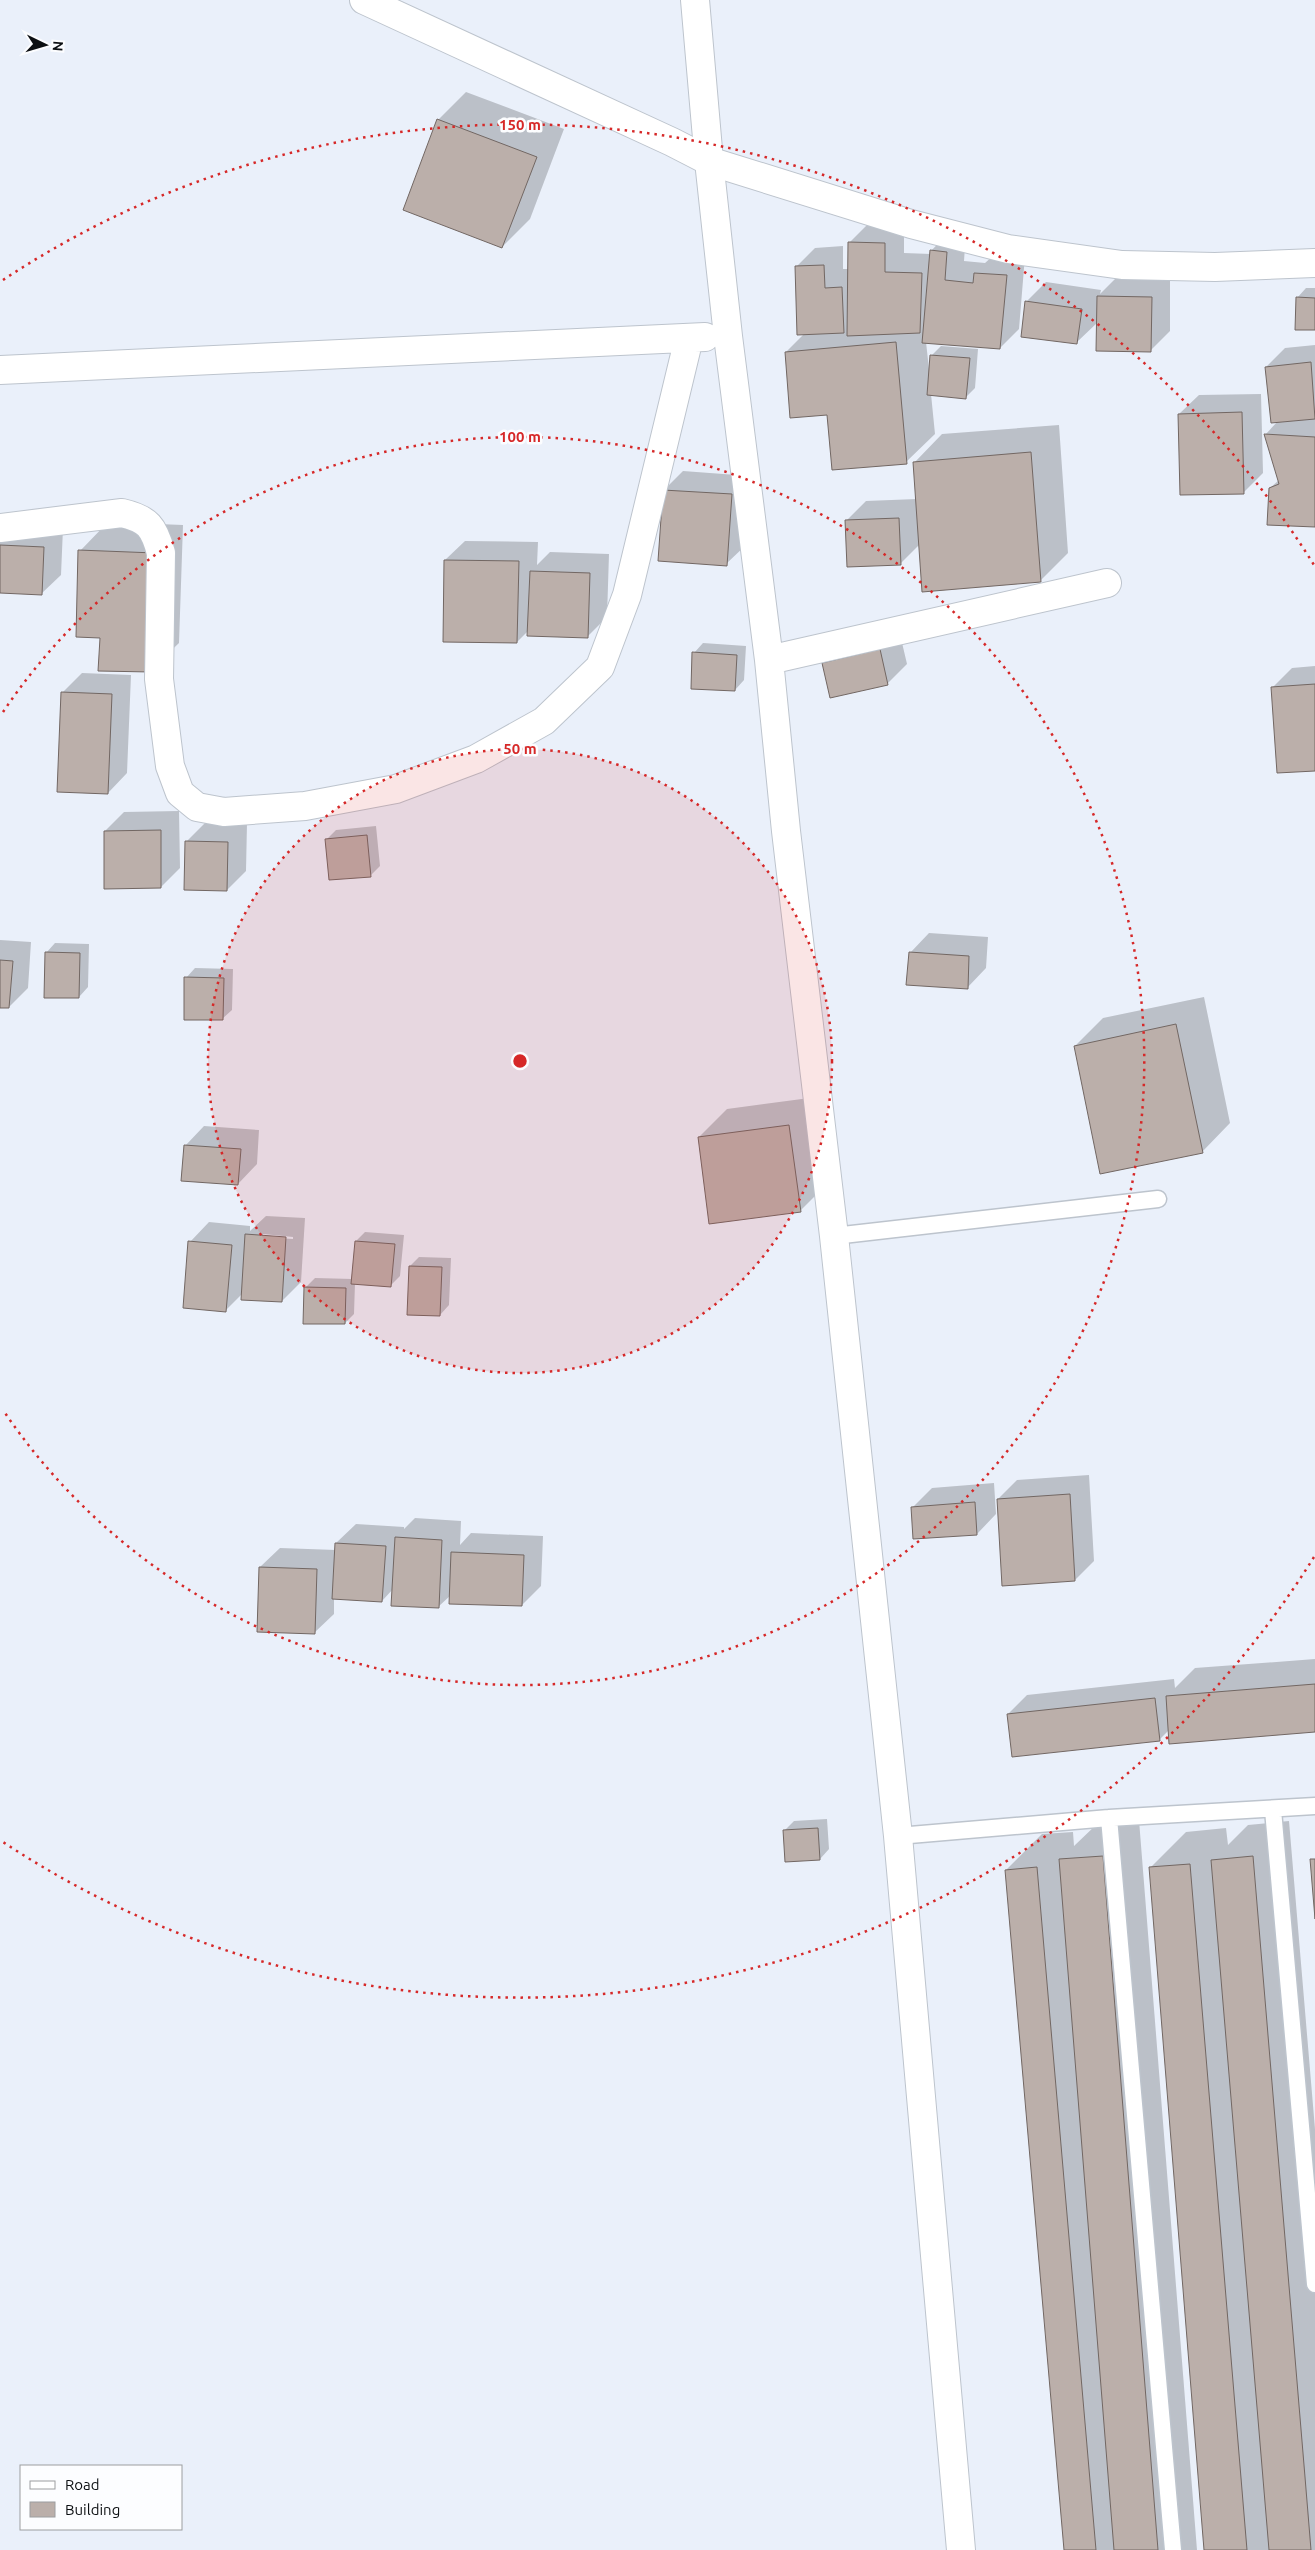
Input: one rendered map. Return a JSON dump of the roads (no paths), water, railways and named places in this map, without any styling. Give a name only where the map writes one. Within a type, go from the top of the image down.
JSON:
[{"type":"street","points":[[364,0],[672,142],[709,161],[911,224],[1008,249],[1122,265],[1215,267],[1315,263]]},
{"type":"street","points":[[695,0],[709,161],[728,336],[769,660],[786,831],[834,1236],[898,1836],[961,2550]]},
{"type":"street","points":[[0,370],[728,336]]},
{"type":"street","points":[[0,528],[122,513],[141,518],[156,534],[161,553],[159,679],[170,766],[180,793],[197,806],[224,812],[305,806],[396,789],[476,759],[544,721],[600,667],[627,595],[689,338]]},
{"type":"street","points":[[769,660],[1107,583]]},
{"type":"lane","points":[[834,1236],[1158,1199]]},
{"type":"lane","points":[[898,1836],[1109,1818],[1273,1810],[1315,1806]]},
{"type":"lane","points":[[1273,1810],[1315,2284]]},
{"type":"lane","points":[[1109,1818],[1173,2550]]}]
